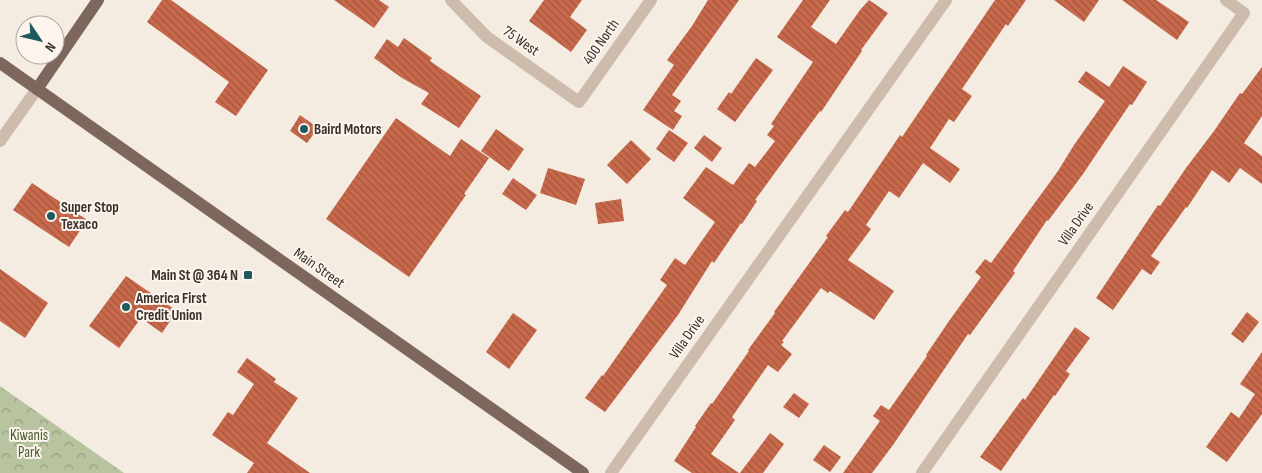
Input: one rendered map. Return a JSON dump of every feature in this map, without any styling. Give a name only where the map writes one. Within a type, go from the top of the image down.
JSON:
[{"type":"main road","points":[[37,89],[98,0]]},
{"type":"main road","name":"Main Street","points":[[0,63],[583,473]]},
{"type":"street","name":"75 West","points":[[451,0],[487,37],[579,102]]},
{"type":"street","name":"400 North","points":[[579,102],[651,0]]},
{"type":"street","name":"Villa Drive","points":[[611,473],[946,0]]},
{"type":"street","name":"Villa Drive","points":[[922,473],[1244,12],[1226,0]]},
{"type":"street","points":[[0,141],[37,89]]},
{"type":"green space","name":"Kiwanis Park","points":[[0,386],[124,473],[0,473]]},
{"type":"building","points":[[162,0],[171,0],[268,70],[236,116],[215,102],[229,82],[147,22]]},
{"type":"building","points":[[334,0],[379,0],[389,7],[374,28]]},
{"type":"building","points":[[544,0],[582,0],[570,17],[587,30],[571,52],[529,21]]},
{"type":"building","points":[[708,0],[739,0],[672,95],[681,101],[674,111],[682,116],[673,130],[643,110],[674,65],[667,60]]},
{"type":"building","points":[[803,0],[830,0],[811,27],[836,44],[869,0],[888,13],[861,50],[821,112],[755,200],[757,201],[742,224],[714,263],[712,261],[678,315],[605,412],[585,398],[603,376],[667,285],[660,280],[675,258],[685,265],[715,222],[683,198],[706,167],[733,185],[749,163],[755,167],[775,141],[767,135],[774,126],[771,124],[813,62],[777,37]]},
{"type":"building","points":[[995,0],[1026,0],[1008,26],[1006,24],[962,89],[972,96],[954,122],[949,119],[930,148],[960,169],[950,183],[923,163],[899,198],[889,191],[866,225],[871,229],[848,260],[894,291],[874,320],[830,291],[828,293],[821,288],[782,341],[784,342],[781,345],[792,354],[778,372],[768,365],[732,417],[735,420],[711,454],[739,473],[692,473],[674,461],[695,426],[828,237],[826,236],[845,210],[848,212],[900,135],[902,137]]},
{"type":"building","points":[[1054,0],[1099,0],[1084,22]]},
{"type":"building","points":[[1122,0],[1156,0],[1189,22],[1177,40]]},
{"type":"building","points":[[404,38],[432,58],[430,61],[481,96],[459,128],[421,104],[429,93],[402,78],[374,58],[387,39],[398,47]]},
{"type":"building","points":[[756,58],[773,70],[735,122],[717,109],[729,92],[731,94]]},
{"type":"building","points":[[1123,66],[1147,82],[1132,105],[1130,104],[1083,174],[1047,220],[1013,271],[1015,273],[970,335],[968,334],[872,473],[843,473],[880,421],[873,416],[881,405],[889,410],[981,277],[975,272],[985,259],[991,263],[1058,171],[1105,101],[1078,82],[1086,71],[1109,87]]},
{"type":"building","points":[[1262,67],[1262,116],[1244,143],[1262,156],[1262,184],[1240,168],[1229,183],[1212,170],[1187,208],[1151,256],[1160,262],[1151,275],[1142,269],[1113,310],[1096,298],[1158,205],[1160,206],[1240,93],[1242,94]]},
{"type":"building","name":"Baird Motors","points":[[300,115],[318,128],[307,143],[290,131]]},
{"type":"building","points":[[396,118],[450,156],[461,139],[489,158],[464,194],[466,195],[409,277],[326,219]]},
{"type":"building","points":[[496,129],[524,149],[509,171],[481,151]]},
{"type":"building","points":[[669,130],[688,143],[674,162],[656,149]]},
{"type":"building","points":[[704,135],[722,148],[712,162],[694,148]]},
{"type":"building","points":[[631,140],[651,159],[627,184],[607,165]]},
{"type":"building","points":[[548,168],[585,179],[576,205],[540,193]]},
{"type":"building","points":[[513,178],[537,195],[526,210],[502,194]]},
{"type":"building","name":"Super Stop Texaco","points":[[32,183],[87,220],[69,247],[13,210]]},
{"type":"building","points":[[621,199],[624,221],[598,224],[595,203]]},
{"type":"building","points":[[0,269],[48,303],[25,338],[0,321]]},
{"type":"building","name":"America First Credit Union","points":[[126,276],[177,311],[162,333],[141,318],[119,348],[89,326]]},
{"type":"building","points":[[1247,312],[1259,322],[1243,343],[1231,334]]},
{"type":"building","points":[[513,313],[537,330],[509,369],[486,352]]},
{"type":"building","points":[[1075,327],[1090,338],[1066,371],[1070,374],[1001,471],[980,457],[1023,398],[1025,400]]},
{"type":"building","points":[[1262,352],[1262,414],[1227,462],[1206,447],[1231,412],[1239,418],[1255,394],[1240,384]]},
{"type":"building","points":[[247,358],[276,379],[274,382],[298,398],[267,443],[310,473],[247,473],[254,463],[212,435],[228,412],[233,415],[254,384],[237,372]]},
{"type":"building","points":[[794,393],[809,404],[799,418],[783,407]]},
{"type":"building","points":[[770,433],[784,444],[763,473],[740,473]]},
{"type":"building","points":[[824,445],[841,457],[830,472],[813,460]]},
{"type":"place","name":"Baird Motors","points":[[304,129]]},
{"type":"place","name":"Super Stop Texaco","points":[[51,216]]},
{"type":"place","name":"Main St @ 364 N","points":[[248,275]]},
{"type":"place","name":"America First Credit Union","points":[[126,307]]}]
